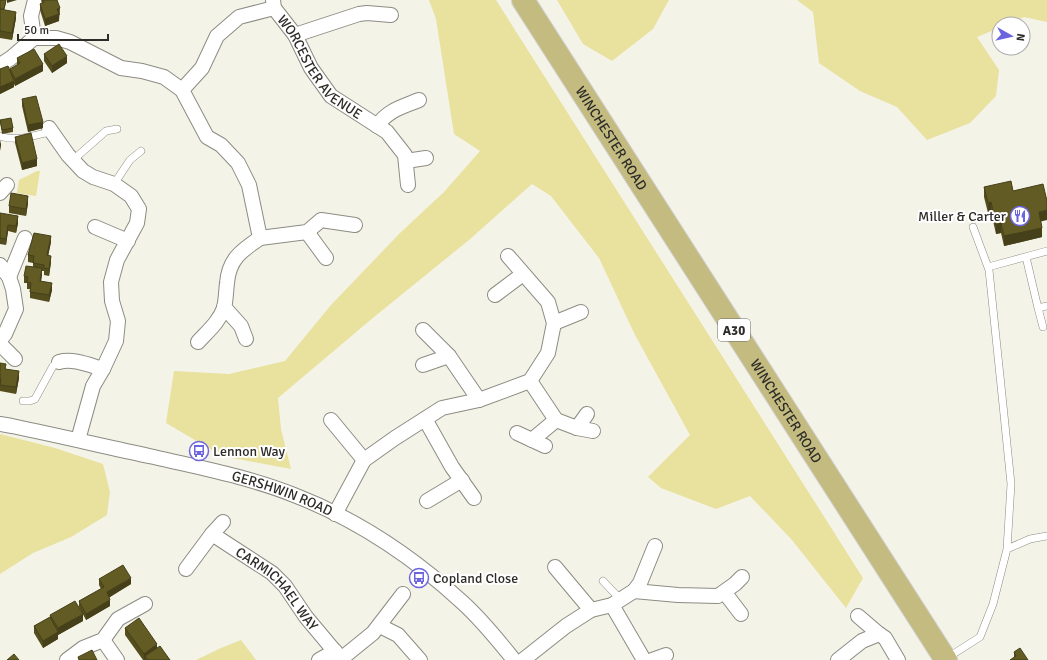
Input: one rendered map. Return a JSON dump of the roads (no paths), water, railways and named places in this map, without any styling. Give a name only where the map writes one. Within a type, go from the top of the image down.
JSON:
[{"type":"main road","name":"WINCHESTER ROAD","points":[[523,0],[946,660]]},
{"type":"street","points":[[34,38],[31,16],[35,0]]},
{"type":"street","points":[[182,90],[202,68],[218,36],[239,17],[273,4]]},
{"type":"street","name":"WORCESTER AVENUE","points":[[273,4],[295,35],[311,68],[332,96],[387,132],[398,145],[405,155],[408,185]]},
{"type":"street","points":[[295,35],[359,14],[366,6],[391,16]]},
{"type":"street","points":[[0,65],[11,58],[34,38],[56,38],[70,42],[121,68],[142,71],[164,77],[182,90],[207,137],[221,145],[238,163],[249,185],[260,238]]},
{"type":"street","name":"WORCESTER AVENUE","points":[[377,126],[383,117],[391,112],[419,100]]},
{"type":"street","points":[[50,130],[83,171],[114,184],[131,196],[139,209],[137,223],[116,260],[111,282],[112,301],[118,321],[116,341],[93,386],[78,440]]},
{"type":"street","points":[[406,161],[426,158]]},
{"type":"street","points":[[198,342],[218,320],[224,307],[228,276],[234,260],[260,238],[307,232],[321,220],[355,225]]},
{"type":"street","points":[[95,227],[128,241]]},
{"type":"street","points":[[307,232],[326,258]]},
{"type":"street","points":[[9,277],[26,238]]},
{"type":"street","points":[[335,514],[364,460],[442,408],[479,400],[530,381],[548,353],[554,323],[548,302],[508,256]]},
{"type":"street","points":[[0,265],[9,277],[13,289],[16,309],[5,334],[0,340]]},
{"type":"street","points":[[495,295],[523,274]]},
{"type":"street","points":[[224,307],[241,326],[246,338]]},
{"type":"street","points":[[554,323],[581,312]]},
{"type":"street","points":[[423,330],[449,356],[479,400]]},
{"type":"street","points":[[0,344],[15,359]]},
{"type":"street","points":[[423,365],[449,356]]},
{"type":"street","points":[[59,362],[78,362],[103,368]]},
{"type":"street","points":[[530,381],[556,420],[577,428],[593,431]]},
{"type":"street","points":[[577,428],[588,414]]},
{"type":"street","points":[[426,419],[452,467],[474,498]]},
{"type":"street","points":[[331,420],[364,460]]},
{"type":"street","points":[[532,440],[556,420]]},
{"type":"street","name":"GERSHWIN ROAD","points":[[0,424],[237,476],[295,495],[374,535],[400,552],[462,602],[514,660]]},
{"type":"street","points":[[516,433],[545,446]]},
{"type":"street","points":[[427,501],[462,480]]},
{"type":"street","points":[[186,569],[212,534],[223,522]]},
{"type":"street","name":"CARMICHAEL WAY","points":[[212,534],[276,577],[285,586],[306,617],[339,656]]},
{"type":"street","points":[[523,660],[566,626],[590,610],[617,603],[634,591],[640,583],[655,546]]},
{"type":"street","points":[[555,567],[590,610]]},
{"type":"street","points":[[634,591],[678,595],[718,596],[725,593],[742,577]]},
{"type":"street","points":[[725,593],[741,614]]},
{"type":"street","points":[[319,660],[339,656],[373,633],[380,626],[391,608],[403,594]]},
{"type":"street","points":[[617,603],[644,660]]},
{"type":"street","points":[[67,660],[83,648],[103,640],[118,619],[145,604]]},
{"type":"street","points":[[858,616],[885,638],[898,660]]},
{"type":"street","points":[[380,626],[398,635],[420,660]]},
{"type":"street","points":[[838,660],[862,641],[879,634]]},
{"type":"street","points":[[103,640],[117,660]]},
{"type":"street","points":[[652,660],[666,654]]},
{"type":"lane","points":[[73,160],[106,131],[117,129]]},
{"type":"lane","points":[[0,136],[11,140],[21,139],[50,130]]},
{"type":"lane","points":[[114,184],[130,160],[141,151]]},
{"type":"lane","points":[[946,660],[980,637],[993,604],[1007,549],[1011,484],[988,268],[973,227]]},
{"type":"lane","points":[[988,268],[1047,251]]},
{"type":"lane","points":[[1026,257],[1043,327]]},
{"type":"lane","points":[[1038,308],[1047,306]]},
{"type":"lane","points":[[23,401],[35,399],[53,366],[59,362]]},
{"type":"lane","points":[[1007,549],[1030,539],[1047,536]]},
{"type":"lane","points":[[603,581],[617,603]]},
{"type":"place","name":"Miller & Carter","points":[[1020,216]]},
{"type":"place","name":"Lennon Way","points":[[199,451]]},
{"type":"place","name":"Copland Close","points":[[419,578]]}]
